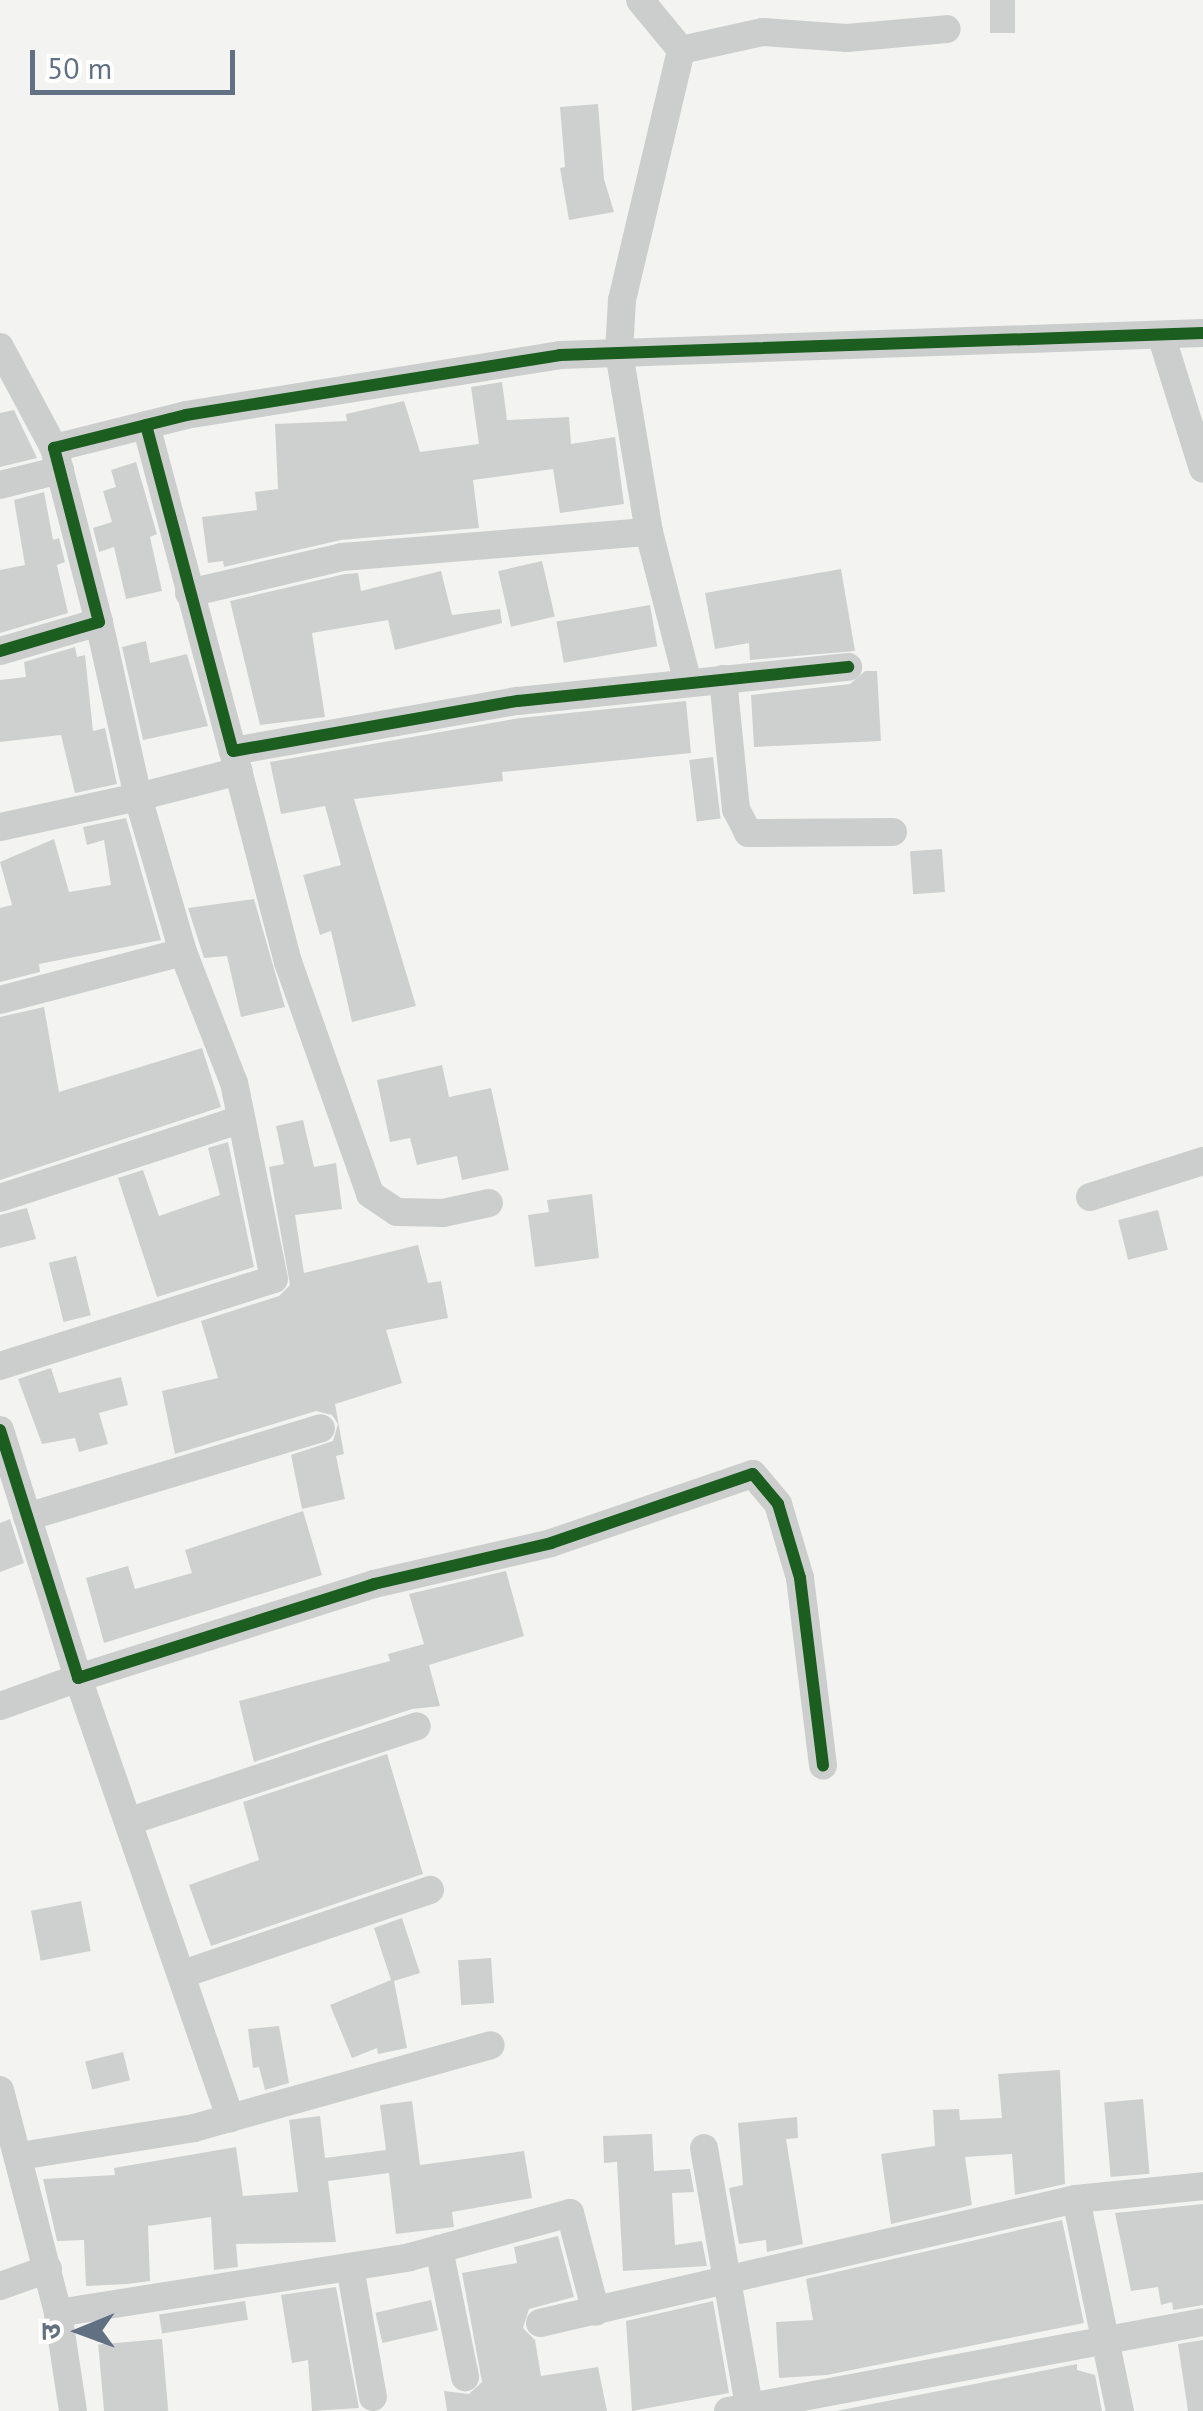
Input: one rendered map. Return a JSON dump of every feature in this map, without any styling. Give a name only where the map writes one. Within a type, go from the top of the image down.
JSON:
[{"type":"street","points":[[640,0],[682,50]]},
{"type":"street","points":[[682,50],[763,32],[848,38],[947,29]]},
{"type":"street","points":[[682,50],[622,300],[619,352],[648,532],[688,683]]},
{"type":"street","points":[[0,485],[146,425],[560,354],[1203,333]]},
{"type":"street","points":[[1160,334],[1203,469]]},
{"type":"street","points":[[0,347],[57,459],[138,796],[183,952],[241,1119],[274,1279],[0,1366]]},
{"type":"street","points":[[146,425],[288,962],[370,1194],[398,1212],[443,1213],[489,1203]]},
{"type":"street","points":[[189,593],[342,557],[648,532]]},
{"type":"street","points":[[0,651],[99,622]]},
{"type":"street","points":[[0,827],[138,796],[236,761],[518,701],[848,667]]},
{"type":"street","points":[[723,680],[736,809],[748,833],[893,832]]},
{"type":"street","points":[[0,1000],[183,952]]},
{"type":"street","points":[[0,1198],[241,1119]]},
{"type":"street","points":[[1090,1197],[1203,1162]]},
{"type":"street","points":[[27,1517],[321,1428]]},
{"type":"street","points":[[0,1430],[78,1678],[230,2118]]},
{"type":"street","points":[[0,1706],[374,1584],[551,1543],[753,1474],[778,1504],[800,1578],[823,1766]]},
{"type":"street","points":[[130,1822],[417,1726]]},
{"type":"street","points":[[183,1974],[430,1890]]},
{"type":"street","points":[[20,2156],[230,2118],[492,2045]]},
{"type":"street","points":[[0,2090],[58,2312],[72,2411]]},
{"type":"street","points":[[704,2148],[730,2281],[742,2410],[1203,2322]]},
{"type":"street","points":[[540,2324],[1076,2200],[1203,2186]]},
{"type":"street","points":[[1076,2200],[1120,2411]]},
{"type":"street","points":[[58,2312],[350,2267],[439,2249],[570,2213],[596,2312]]},
{"type":"street","points":[[439,2249],[464,2377]]},
{"type":"street","points":[[350,2267],[373,2397]]},
{"type":"street","points":[[0,2286],[48,2270]]},
{"type":"building","points":[[990,0],[1015,0],[1015,33],[990,33]]},
{"type":"building","points":[[598,104],[604,179],[614,212],[569,220],[560,168],[565,167],[560,107]]},
{"type":"building","points":[[502,382],[507,420],[569,417],[571,444],[615,437],[624,504],[560,513],[553,469],[473,480],[479,528],[341,540],[224,567],[223,561],[208,563],[202,517],[257,510],[255,492],[278,489],[275,424],[347,421],[346,414],[404,401],[420,452],[479,444],[471,387]]},
{"type":"building","points":[[14,410],[37,458],[0,467],[0,413]]},
{"type":"building","points":[[136,462],[157,534],[150,537],[162,591],[126,599],[114,547],[99,552],[93,528],[112,522],[103,491],[116,487],[111,470]]},
{"type":"building","points":[[44,492],[53,540],[59,538],[65,562],[57,565],[68,613],[0,633],[0,570],[25,565],[14,500]]},
{"type":"building","points":[[542,561],[555,617],[511,627],[498,571]]},
{"type":"building","points":[[841,569],[855,651],[750,660],[749,643],[715,649],[705,593]]},
{"type":"building","points":[[441,571],[452,615],[500,609],[502,623],[395,650],[388,620],[312,633],[325,717],[260,725],[230,601],[345,574],[358,573],[361,591]]},
{"type":"building","points":[[650,605],[657,646],[564,663],[556,621]]},
{"type":"building","points":[[146,641],[150,663],[187,654],[208,726],[143,740],[122,647]]},
{"type":"building","points":[[75,647],[77,657],[85,655],[93,731],[105,728],[117,784],[75,793],[61,735],[0,742],[0,680],[26,677],[24,662]]},
{"type":"building","points":[[865,671],[877,671],[881,741],[754,747],[751,695],[850,684]]},
{"type":"building","points":[[686,701],[691,753],[502,772],[503,781],[354,799],[416,1006],[352,1022],[331,931],[320,935],[303,875],[341,865],[325,806],[281,814],[270,762],[520,718]]},
{"type":"building","points":[[713,757],[721,819],[697,821],[689,760]]},
{"type":"building","points":[[126,818],[161,940],[39,964],[40,972],[0,982],[0,908],[12,905],[0,862],[54,839],[69,892],[111,885],[104,840],[87,845],[83,827]]},
{"type":"building","points":[[942,849],[945,892],[913,894],[910,851]]},
{"type":"building","points":[[254,899],[285,1007],[241,1017],[227,956],[204,958],[188,908]]},
{"type":"building","points":[[44,1007],[59,1092],[202,1048],[221,1107],[0,1180],[0,1017]]},
{"type":"building","points":[[442,1065],[449,1097],[491,1088],[509,1170],[462,1180],[457,1156],[417,1165],[410,1138],[390,1142],[377,1080]]},
{"type":"building","points":[[303,1120],[314,1167],[336,1163],[342,1209],[295,1215],[304,1273],[418,1245],[428,1283],[441,1281],[448,1318],[386,1330],[402,1383],[335,1404],[344,1454],[336,1456],[345,1499],[302,1509],[291,1455],[333,1441],[338,1424],[332,1415],[316,1411],[175,1454],[162,1391],[218,1378],[201,1321],[279,1296],[290,1285],[269,1167],[284,1164],[276,1126]]},
{"type":"building","points":[[228,1142],[254,1267],[157,1297],[118,1178],[143,1170],[159,1216],[220,1195],[208,1148]]},
{"type":"building","points":[[592,1194],[599,1258],[535,1267],[528,1215],[549,1212],[547,1200]]},
{"type":"building","points":[[27,1208],[36,1239],[0,1248],[0,1215]]},
{"type":"building","points":[[1158,1210],[1168,1250],[1128,1260],[1118,1220]]},
{"type":"building","points":[[76,1256],[91,1315],[64,1322],[49,1263]]},
{"type":"building","points":[[51,1368],[59,1393],[121,1377],[128,1405],[99,1413],[108,1444],[79,1452],[75,1438],[42,1444],[18,1379]]},
{"type":"building","points":[[303,1511],[322,1575],[104,1643],[86,1578],[128,1566],[135,1589],[192,1573],[185,1550]]},
{"type":"building","points":[[10,1519],[24,1563],[0,1572],[0,1523]]},
{"type":"building","points":[[506,1571],[524,1636],[429,1665],[440,1706],[412,1709],[254,1762],[239,1701],[390,1661],[388,1654],[424,1644],[409,1594]]},
{"type":"building","points":[[387,1754],[423,1874],[211,1946],[189,1885],[259,1860],[243,1802]]},
{"type":"building","points":[[81,1901],[91,1951],[41,1961],[31,1911]]},
{"type":"building","points":[[402,1918],[420,1973],[394,1981],[407,2048],[378,2054],[377,2048],[352,2058],[330,2005],[391,1980],[374,1928]]},
{"type":"building","points":[[491,1958],[494,2003],[461,2005],[458,1960]]},
{"type":"building","points":[[279,2026],[289,2083],[265,2090],[259,2067],[253,2068],[248,2029]]},
{"type":"building","points":[[123,2052],[130,2080],[92,2090],[85,2061]]},
{"type":"building","points":[[1060,2070],[1065,2184],[1015,2195],[1012,2154],[965,2157],[972,2205],[891,2224],[881,2154],[935,2146],[933,2110],[959,2109],[960,2120],[1002,2118],[998,2074]]},
{"type":"building","points":[[1143,2099],[1150,2174],[1111,2177],[1104,2102]]},
{"type":"building","points":[[412,2101],[420,2165],[524,2151],[532,2198],[452,2212],[454,2227],[396,2234],[389,2173],[328,2181],[336,2242],[236,2244],[238,2267],[214,2270],[211,2217],[148,2226],[150,2281],[127,2284],[86,2286],[84,2240],[57,2241],[43,2179],[115,2175],[114,2168],[236,2147],[243,2196],[298,2192],[289,2120],[320,2116],[325,2158],[386,2150],[380,2105]]},
{"type":"building","points":[[797,2117],[798,2138],[786,2139],[803,2244],[767,2252],[766,2240],[739,2244],[729,2188],[743,2185],[738,2123]]},
{"type":"building","points":[[652,2134],[654,2171],[690,2169],[694,2192],[672,2193],[675,2245],[702,2241],[707,2266],[623,2271],[617,2162],[604,2163],[603,2136]]},
{"type":"building","points":[[1203,2204],[1203,2305],[1173,2310],[1172,2302],[1161,2305],[1158,2287],[1131,2291],[1115,2213]]},
{"type":"building","points":[[1062,2220],[1084,2323],[827,2375],[779,2378],[776,2322],[813,2320],[806,2279]]},
{"type":"building","points":[[558,2236],[574,2297],[529,2309],[523,2328],[535,2340],[541,2376],[598,2367],[607,2411],[447,2411],[444,2391],[469,2394],[482,2382],[462,2273],[517,2263],[514,2247]]},
{"type":"building","points":[[336,2287],[359,2408],[312,2411],[308,2360],[292,2363],[281,2295]]},
{"type":"building","points":[[431,2300],[438,2330],[382,2343],[375,2313]]},
{"type":"building","points":[[245,2301],[248,2320],[162,2333],[159,2315]]},
{"type":"building","points":[[713,2301],[729,2393],[632,2411],[626,2321]]},
{"type":"building","points":[[162,2339],[168,2411],[104,2411],[98,2345]]},
{"type":"building","points":[[1203,2340],[1203,2411],[1188,2411],[1178,2344]]},
{"type":"building","points":[[1077,2364],[1077,2370],[1095,2375],[1102,2411],[836,2411]]},
{"type":"cycle path","points":[[0,651],[99,622],[54,448],[186,415],[560,355],[1203,333]]},
{"type":"cycle path","points":[[146,425],[233,751],[518,701],[848,667]]},
{"type":"cycle path","points":[[0,1430],[78,1678],[374,1584],[551,1543],[753,1474],[778,1504],[800,1578],[823,1766]]}]
